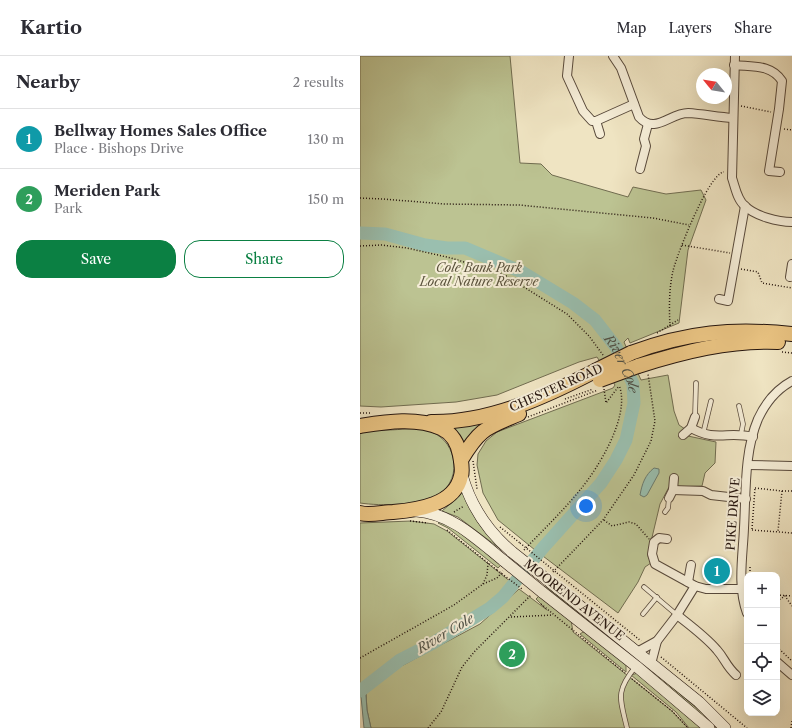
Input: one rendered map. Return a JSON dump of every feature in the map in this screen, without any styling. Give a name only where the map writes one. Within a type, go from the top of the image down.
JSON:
[{"type":"highway","name":"CHESTER ROAD","points":[[411,421],[459,420],[504,411],[532,400],[599,383],[631,353],[672,338],[709,332],[746,331],[792,334]]},
{"type":"highway","name":"CHESTER ROAD","points":[[461,460],[474,439],[481,431],[638,366],[685,351],[766,341],[792,342]]},
{"type":"highway","points":[[361,514],[412,510],[437,503],[456,489],[462,475],[461,460],[458,449],[449,434],[434,426],[411,421],[364,424]]},
{"type":"street","points":[[569,56],[568,76],[583,111],[592,121],[596,121],[634,104]]},
{"type":"street","points":[[613,56],[621,68],[638,117],[648,124],[656,124],[687,113],[733,118]]},
{"type":"street","points":[[719,299],[728,301],[744,206],[732,178],[735,56]]},
{"type":"street","points":[[734,65],[769,68],[775,72],[782,81],[769,171],[780,172]]},
{"type":"street","points":[[596,121],[600,134]]},
{"type":"street","points":[[640,169],[646,146],[644,139],[648,124]]},
{"type":"street","points":[[744,206],[780,222],[792,222]]},
{"type":"street","points":[[790,277],[792,264]]},
{"type":"street","name":"PIKE DRIVE","points":[[746,608],[742,589],[744,530],[748,465],[753,437],[762,410],[779,390],[792,381]]},
{"type":"street","points":[[683,435],[691,428],[695,417]]},
{"type":"street","points":[[691,428],[703,434],[714,437],[741,434],[753,437]]},
{"type":"street","name":"PIKE DRIVE","points":[[748,465],[792,466]]},
{"type":"street","name":"MOOREND AVENUE","points":[[462,475],[471,501],[490,533],[517,552],[651,664],[699,702],[725,728]]},
{"type":"street","points":[[669,498],[673,490],[674,478]]},
{"type":"street","points":[[673,490],[703,491],[711,495],[746,498]]},
{"type":"street","name":"MOOREND AVENUE","points":[[412,510],[428,511],[442,522],[468,532],[503,566],[537,595],[636,666],[710,728]]},
{"type":"street","points":[[667,539],[659,538],[654,542],[652,554],[655,564],[691,584],[706,589],[742,589]]},
{"type":"street","points":[[651,664],[657,641],[677,615],[691,584],[691,565]]},
{"type":"street","points":[[677,615],[714,647],[723,657],[726,666],[736,675]]},
{"type":"street","points":[[637,652],[657,641]]},
{"type":"street","points":[[780,665],[792,675]]},
{"type":"lane","points":[[695,417],[696,383]]},
{"type":"lane","points":[[703,434],[711,401]]},
{"type":"lane","points":[[739,406],[743,424],[741,434]]},
{"type":"lane","points":[[665,512],[668,508],[669,498]]},
{"type":"lane","points":[[644,587],[677,615]]},
{"type":"lane","points":[[643,614],[657,597]]},
{"type":"lane","points":[[627,728],[620,698],[622,685],[636,666]]},
{"type":"path","points":[[733,105],[778,114]]},
{"type":"path","points":[[670,326],[669,307],[673,271],[689,225],[715,176],[721,172],[732,171]]},
{"type":"path","points":[[360,198],[383,198],[444,204],[519,205],[653,218],[689,225]]},
{"type":"path","points":[[360,246],[381,245],[407,248],[451,258],[503,274],[567,314],[590,336],[606,361]]},
{"type":"path","points":[[682,245],[736,254]]},
{"type":"path","points":[[734,267],[758,272],[762,283],[792,288]]},
{"type":"path","points":[[780,352],[792,352]]},
{"type":"path","points":[[550,579],[603,520],[634,475],[651,441],[656,421],[649,386],[650,376],[647,373],[652,371]]},
{"type":"path","points":[[517,552],[581,490],[608,448],[621,410],[621,391],[616,380]]},
{"type":"path","points":[[599,383],[606,403],[619,386]]},
{"type":"path","points":[[562,400],[599,383]]},
{"type":"path","points":[[528,417],[599,383]]},
{"type":"path","points":[[404,522],[434,524],[442,522],[471,501],[478,492],[473,470],[474,455]]},
{"type":"path","points":[[747,488],[792,491]]},
{"type":"path","points":[[778,532],[782,491]]},
{"type":"path","points":[[603,520],[612,526],[628,522],[636,524],[648,539],[654,542]]},
{"type":"path","points":[[442,522],[488,562],[503,566],[537,595],[553,615],[672,711],[688,728]]},
{"type":"path","points":[[496,524],[557,573]]},
{"type":"path","points":[[744,530],[792,533]]},
{"type":"path","points":[[483,584],[487,575],[488,562]]},
{"type":"path","points":[[360,658],[454,606],[483,584],[497,578],[503,566]]},
{"type":"path","points":[[428,728],[441,712],[462,667],[475,651],[537,595]]},
{"type":"path","points":[[780,595],[792,596]]},
{"type":"path","points":[[780,599],[786,596]]},
{"type":"path","points":[[786,596],[792,606]]},
{"type":"path","points":[[511,617],[553,615]]},
{"type":"path","points":[[780,650],[792,662]]},
{"type":"path","points":[[790,728],[792,721]]},
{"type":"green space","name":"Cole Bank Park Local Nature Reserve","points":[[360,56],[510,56],[520,163],[541,164],[552,175],[628,197],[633,187],[666,194],[701,190],[706,200],[688,250],[679,323],[630,343],[628,338],[624,342],[641,380],[668,375],[674,411],[679,425],[685,429],[678,436],[682,438],[688,436],[716,442],[715,463],[705,473],[702,486],[669,487],[660,504],[649,550],[648,556],[651,563],[645,567],[638,582],[618,613],[498,520],[483,493],[477,465],[478,454],[486,441],[497,432],[613,388],[615,385],[597,357],[579,362],[497,395],[456,402],[381,407],[360,406]]},
{"type":"green space","points":[[501,413],[464,446],[459,435],[451,427]]},
{"type":"green space","points":[[421,429],[436,434],[444,440],[450,449],[454,469],[452,479],[446,488],[431,499],[411,503],[378,505],[360,503],[360,431]]},
{"type":"green space","points":[[463,488],[470,509],[480,525],[507,554],[458,517],[442,511],[456,499]]},
{"type":"green space","points":[[411,521],[434,524],[447,531],[511,582],[489,604],[400,656],[377,671],[360,686],[360,523]]},
{"type":"green space","points":[[443,521],[501,565],[498,568],[448,528],[438,523]]},
{"type":"green space","points":[[547,585],[670,685],[719,728],[716,728],[684,699],[546,587]]},
{"type":"green space","points":[[519,589],[547,610],[536,599],[540,595],[571,620],[573,632],[672,711],[688,728],[371,728],[367,710],[366,693],[376,682],[394,670],[480,624]]},
{"type":"green space","points":[[586,632],[626,664],[626,672],[580,634]]},
{"type":"green space","points":[[638,673],[702,728],[689,728],[676,712],[631,675]]},
{"type":"shaded area","points":[[654,468],[659,469],[659,473],[647,495],[644,497],[640,495],[643,483],[648,474]]},
{"type":"shaded area","points":[[365,681],[367,710],[371,728],[364,728],[360,686]]},
{"type":"waterway","name":"River Cole","points":[[360,233],[385,234],[425,245],[447,248],[465,248],[522,272],[573,303],[595,320],[616,347],[633,384],[634,403],[626,440],[616,460],[601,483],[542,549],[503,597],[490,608],[433,643],[400,660],[360,691]]},
{"type":"place","name":"Bellway Homes Sales Office","points":[[717,571]]},
{"type":"place","name":"Meriden Park","points":[[512,654]]}]
